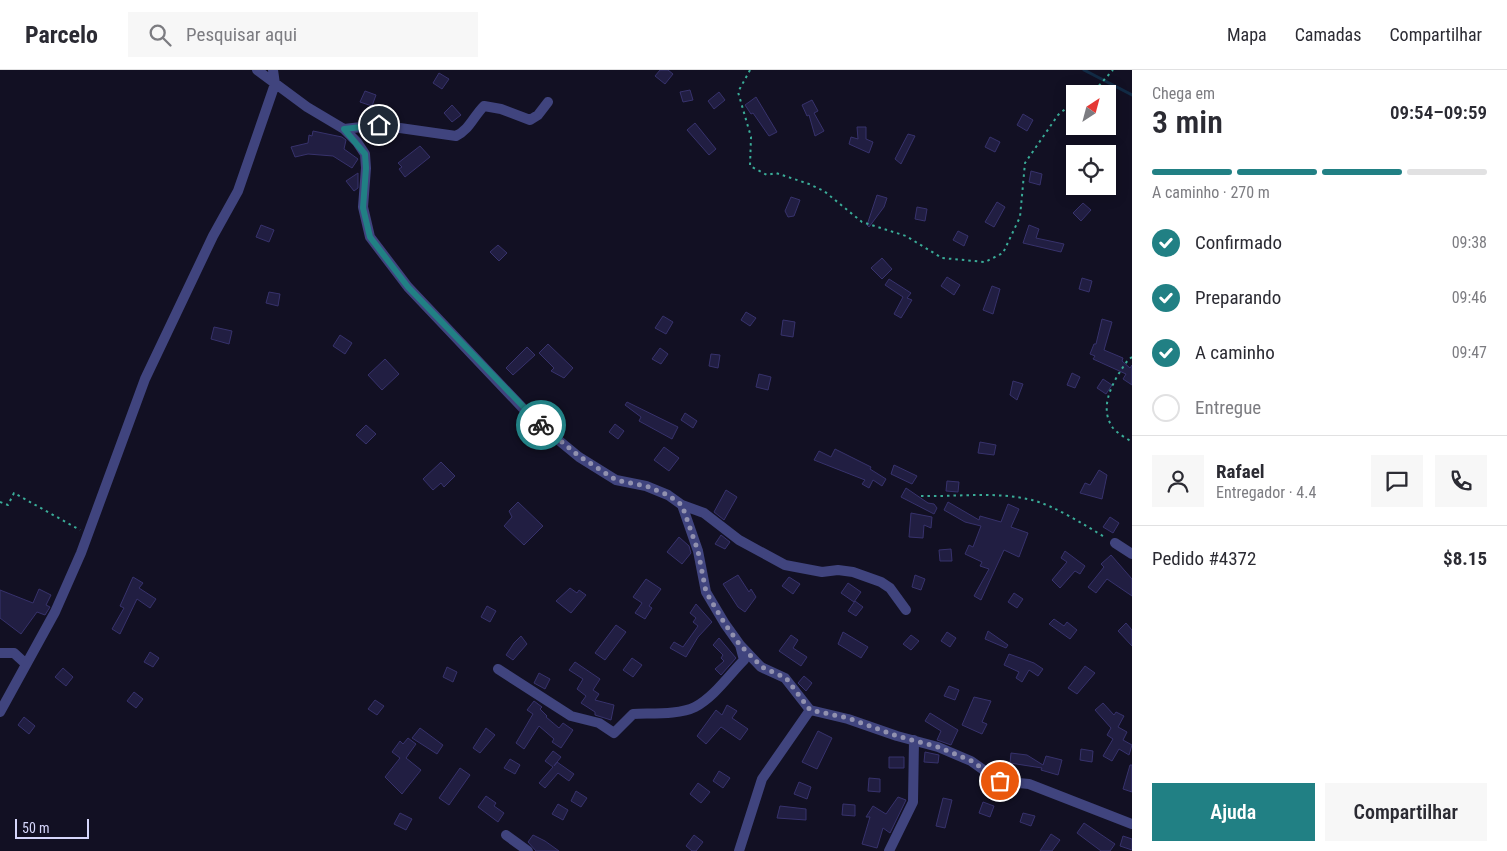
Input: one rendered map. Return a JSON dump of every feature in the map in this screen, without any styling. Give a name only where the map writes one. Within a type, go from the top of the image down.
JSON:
[{"type":"street","points":[[257,70],[307,107],[344,129],[365,154],[366,168],[363,208],[370,237],[408,287],[534,420],[579,456],[616,480],[646,486],[668,495],[682,505],[704,513],[739,540],[785,565],[822,572],[838,570],[853,572],[881,582],[890,588],[906,610]]},
{"type":"street","points":[[0,712],[55,612],[88,534],[145,379],[209,244],[238,191],[275,84],[273,70]]},
{"type":"street","points":[[344,129],[379,125],[456,136],[465,132],[476,114],[484,106],[501,109],[530,120],[538,115],[548,102]]},
{"type":"street","points":[[682,505],[698,551],[706,592],[740,645],[762,667],[786,678],[810,710],[848,718],[914,740],[972,761],[1000,781],[1029,784],[1132,824]]},
{"type":"street","points":[[1115,543],[1132,554]]},
{"type":"street","points":[[498,669],[570,716],[598,723],[614,733],[633,714],[694,708],[706,700],[744,660],[740,645]]},
{"type":"street","points":[[0,653],[32,652]]},
{"type":"street","points":[[14,653],[26,664]]},
{"type":"street","points":[[739,851],[762,779],[810,710]]},
{"type":"street","points":[[889,851],[913,802],[914,740]]},
{"type":"street","points":[[506,835],[528,851]]},
{"type":"path","points":[[750,70],[738,92],[751,137],[750,166],[767,175],[776,174],[809,184],[824,191],[862,222],[906,236],[942,258],[974,262],[985,262],[1003,253],[1020,216],[1025,163],[1058,114],[1066,108]]},
{"type":"path","points":[[1099,85],[1112,70]]},
{"type":"path","points":[[1132,357],[1128,360],[1112,385],[1106,414],[1114,428],[1132,442]]},
{"type":"path","points":[[0,502],[8,505],[14,493],[88,534]]},
{"type":"path","points":[[921,496],[987,495],[1034,500],[1083,523],[1115,543]]},
{"type":"building","points":[[660,70],[668,70],[673,74],[665,84],[655,76]]},
{"type":"building","points":[[439,73],[449,79],[442,89],[433,83]]},
{"type":"building","points":[[690,90],[693,100],[683,102],[680,92]]},
{"type":"building","points":[[365,91],[376,95],[372,106],[360,102]]},
{"type":"building","points":[[719,92],[725,100],[714,109],[708,101]]},
{"type":"building","points":[[756,97],[777,132],[769,136],[745,105]]},
{"type":"building","points":[[812,100],[818,111],[814,113],[824,131],[815,136],[809,115],[807,116],[802,105]]},
{"type":"building","points":[[452,105],[461,115],[452,122],[444,113]]},
{"type":"building","points":[[1023,114],[1033,120],[1027,131],[1017,125]]},
{"type":"building","points":[[695,123],[716,149],[709,155],[687,130]]},
{"type":"building","points":[[857,127],[866,127],[866,139],[873,142],[869,153],[849,144],[851,137],[858,139]]},
{"type":"building","points":[[313,131],[342,137],[346,140],[344,149],[358,159],[352,168],[333,156],[308,154],[295,157],[291,147],[308,143],[309,135],[312,136]]},
{"type":"building","points":[[908,134],[915,136],[901,164],[895,159]]},
{"type":"building","points":[[990,137],[1000,142],[995,152],[985,147]]},
{"type":"building","points":[[420,146],[430,157],[405,177],[399,169],[402,167],[398,163]]},
{"type":"building","points":[[1031,171],[1042,174],[1040,185],[1029,182]]},
{"type":"building","points":[[358,173],[358,188],[354,191],[346,181]]},
{"type":"building","points":[[877,195],[887,198],[884,207],[869,227],[867,225]]},
{"type":"building","points":[[791,197],[800,200],[794,216],[788,217],[785,211]]},
{"type":"building","points":[[997,202],[1005,207],[994,227],[985,222]]},
{"type":"building","points":[[1083,203],[1091,210],[1081,221],[1073,213]]},
{"type":"building","points":[[917,207],[927,209],[925,221],[915,219]]},
{"type":"building","points":[[261,225],[274,230],[269,242],[256,237]]},
{"type":"building","points":[[1029,225],[1039,229],[1036,238],[1064,244],[1061,252],[1023,243]]},
{"type":"building","points":[[958,231],[968,236],[964,246],[953,240]]},
{"type":"building","points":[[498,245],[507,253],[499,261],[490,252]]},
{"type":"building","points":[[882,258],[892,269],[882,279],[871,268]]},
{"type":"building","points":[[947,277],[960,285],[954,295],[941,286]]},
{"type":"building","points":[[1082,278],[1092,281],[1089,292],[1079,289]]},
{"type":"building","points":[[889,279],[911,293],[907,298],[912,300],[901,318],[894,314],[903,297],[885,285]]},
{"type":"building","points":[[992,286],[1000,289],[993,314],[983,310]]},
{"type":"building","points":[[269,292],[280,294],[278,306],[266,303]]},
{"type":"building","points":[[746,312],[756,318],[750,326],[741,320]]},
{"type":"building","points":[[663,316],[673,322],[666,334],[655,328]]},
{"type":"building","points":[[1102,319],[1112,322],[1104,350],[1123,358],[1122,361],[1130,368],[1132,365],[1132,385],[1123,379],[1126,374],[1093,359],[1095,356],[1090,354],[1094,344],[1096,344]]},
{"type":"building","points":[[783,320],[795,322],[793,337],[781,335]]},
{"type":"building","points":[[214,327],[232,331],[229,344],[211,339]]},
{"type":"building","points":[[340,335],[352,343],[345,354],[333,346]]},
{"type":"building","points":[[548,344],[573,368],[564,378],[551,371],[554,368],[539,353]]},
{"type":"building","points":[[527,347],[535,355],[513,375],[506,368]]},
{"type":"building","points":[[660,348],[668,354],[661,364],[652,359]]},
{"type":"building","points":[[711,354],[720,355],[718,368],[709,366]]},
{"type":"building","points":[[385,359],[399,374],[382,390],[368,375]]},
{"type":"building","points":[[1072,373],[1080,377],[1075,388],[1067,385]]},
{"type":"building","points":[[759,374],[771,377],[768,390],[756,387]]},
{"type":"building","points":[[1103,379],[1112,385],[1106,394],[1097,388]]},
{"type":"building","points":[[1013,381],[1023,384],[1017,400],[1010,395]]},
{"type":"building","points":[[627,402],[678,427],[672,439],[639,421],[641,417],[625,405]]},
{"type":"building","points":[[685,413],[697,421],[693,428],[681,420]]},
{"type":"building","points":[[615,424],[624,431],[618,439],[609,432]]},
{"type":"building","points":[[366,425],[376,434],[366,444],[356,435]]},
{"type":"building","points":[[980,442],[996,445],[994,455],[978,453]]},
{"type":"building","points":[[664,447],[679,458],[669,471],[654,460]]},
{"type":"building","points":[[835,449],[871,467],[870,469],[886,479],[882,486],[873,480],[869,488],[862,484],[865,480],[814,460],[819,451],[831,457]]},
{"type":"building","points":[[441,462],[455,476],[444,487],[441,483],[433,490],[423,479]]},
{"type":"building","points":[[894,465],[917,476],[912,484],[891,474]]},
{"type":"building","points":[[1099,470],[1107,475],[1102,499],[1080,493],[1085,483],[1090,485]]},
{"type":"building","points":[[947,481],[959,482],[958,492],[946,491]]},
{"type":"building","points":[[906,488],[928,503],[934,504],[937,508],[934,514],[901,497]]},
{"type":"building","points":[[726,490],[737,497],[724,520],[714,512]]},
{"type":"building","points":[[518,502],[543,526],[524,545],[504,526],[512,517],[509,511]]},
{"type":"building","points":[[948,502],[979,520],[980,516],[1001,522],[1008,504],[1019,509],[1011,527],[1028,533],[1019,557],[1004,550],[981,600],[974,596],[989,569],[980,566],[982,562],[965,554],[969,545],[973,547],[981,526],[965,522],[944,510]]},
{"type":"building","points":[[911,513],[932,517],[931,528],[924,525],[923,538],[909,537]]},
{"type":"building","points":[[1110,517],[1119,523],[1113,533],[1103,527]]},
{"type":"building","points":[[721,535],[730,542],[725,549],[715,544]]},
{"type":"building","points":[[679,537],[689,546],[691,553],[682,564],[667,552]]},
{"type":"building","points":[[951,549],[952,561],[940,561],[939,550]]},
{"type":"building","points":[[1065,551],[1085,566],[1080,574],[1075,571],[1060,588],[1052,580],[1067,562],[1061,558]]},
{"type":"building","points":[[1111,555],[1132,579],[1132,596],[1107,579],[1096,593],[1088,587],[1104,567],[1101,564]]},
{"type":"building","points":[[738,575],[749,592],[751,589],[756,597],[745,612],[738,607],[723,584]]},
{"type":"building","points":[[915,575],[925,579],[921,590],[912,587]]},
{"type":"building","points":[[133,577],[143,583],[139,588],[156,599],[150,608],[137,599],[120,634],[112,629],[124,608],[120,606]]},
{"type":"building","points":[[789,577],[800,584],[793,594],[782,586]]},
{"type":"building","points":[[646,579],[661,589],[649,606],[652,608],[645,619],[635,613],[642,603],[633,597]]},
{"type":"building","points":[[848,583],[861,592],[854,602],[841,593]]},
{"type":"building","points":[[570,588],[577,593],[579,590],[586,595],[571,613],[556,601]]},
{"type":"building","points":[[39,589],[51,595],[46,605],[50,607],[45,615],[37,612],[21,634],[0,618],[0,590],[33,603]]},
{"type":"building","points":[[1014,593],[1023,599],[1017,608],[1008,602]]},
{"type":"building","points":[[855,601],[863,607],[856,616],[848,611]]},
{"type":"building","points":[[696,604],[712,622],[698,637],[686,657],[670,648],[674,642],[683,647],[698,626],[693,622],[696,618],[690,613]]},
{"type":"building","points":[[487,606],[496,611],[490,622],[481,617]]},
{"type":"building","points":[[1054,619],[1064,626],[1067,622],[1077,630],[1070,639],[1049,624]]},
{"type":"building","points":[[1126,623],[1132,630],[1132,646],[1118,631]]},
{"type":"building","points":[[616,625],[626,632],[605,660],[595,653]]},
{"type":"building","points":[[988,631],[1008,645],[1006,648],[985,639]]},
{"type":"building","points":[[843,632],[868,647],[861,658],[838,644]]},
{"type":"building","points":[[947,632],[956,638],[950,647],[941,641]]},
{"type":"building","points":[[791,635],[798,640],[793,648],[807,657],[801,666],[779,651]]},
{"type":"building","points":[[911,635],[919,641],[911,650],[903,644]]},
{"type":"building","points":[[521,636],[527,644],[513,660],[506,655]]},
{"type":"building","points":[[719,638],[736,658],[721,675],[715,669],[724,661],[721,658],[723,655],[713,645]]},
{"type":"building","points":[[150,652],[159,658],[153,667],[144,662]]},
{"type":"building","points":[[1009,654],[1034,663],[1043,669],[1038,676],[1029,670],[1022,682],[1016,678],[1019,672],[1004,665]]},
{"type":"building","points":[[632,658],[642,665],[633,677],[623,670]]},
{"type":"building","points":[[575,662],[600,679],[593,690],[599,694],[595,700],[614,705],[611,720],[595,715],[595,712],[581,703],[586,696],[577,689],[583,679],[569,670]]},
{"type":"building","points":[[1085,666],[1095,673],[1077,694],[1068,688]]},
{"type":"building","points":[[447,667],[457,672],[453,682],[443,677]]},
{"type":"building","points":[[63,668],[73,677],[66,686],[55,677]]},
{"type":"building","points":[[539,673],[550,679],[545,689],[534,683]]},
{"type":"building","points":[[804,676],[812,683],[806,691],[798,683]]},
{"type":"building","points":[[949,686],[959,690],[955,700],[944,696]]},
{"type":"building","points":[[134,692],[143,699],[136,708],[127,701]]},
{"type":"building","points":[[974,697],[991,701],[982,722],[987,724],[982,734],[962,725]]},
{"type":"building","points":[[375,700],[384,706],[377,715],[368,709]]},
{"type":"building","points":[[534,701],[542,707],[540,709],[546,717],[559,728],[563,723],[573,730],[561,748],[552,742],[554,739],[539,726],[524,749],[516,743],[533,714],[527,710]]},
{"type":"building","points":[[1103,703],[1114,715],[1116,712],[1124,716],[1118,727],[1127,732],[1123,740],[1132,745],[1129,755],[1119,749],[1112,761],[1103,756],[1113,739],[1107,735],[1111,728],[1095,710]]},
{"type":"building","points":[[727,705],[737,711],[732,718],[748,729],[740,740],[721,727],[706,744],[697,736],[716,710],[722,715]]},
{"type":"building","points":[[930,713],[958,730],[951,745],[937,740],[941,731],[925,721]]},
{"type":"building","points":[[24,717],[35,726],[29,734],[18,725]]},
{"type":"building","points":[[420,728],[443,745],[437,754],[412,738]]},
{"type":"building","points":[[486,728],[495,735],[480,753],[473,748]]},
{"type":"building","points":[[818,731],[832,738],[817,769],[802,762]]},
{"type":"building","points":[[408,738],[416,744],[406,758],[421,770],[402,794],[385,777],[400,758],[392,752],[400,741],[403,744]]},
{"type":"building","points":[[1081,749],[1093,751],[1092,762],[1080,760]]},
{"type":"building","points":[[553,751],[561,757],[557,762],[574,774],[569,781],[558,773],[545,788],[539,783],[553,767],[545,761]]},
{"type":"building","points":[[925,752],[939,755],[938,763],[924,762]]},
{"type":"building","points":[[1011,753],[1027,755],[1043,765],[1046,756],[1062,760],[1058,775],[1041,770],[1042,768],[1010,763]]},
{"type":"building","points":[[889,757],[904,757],[904,768],[889,768]]},
{"type":"building","points":[[510,759],[520,765],[515,774],[504,768]]},
{"type":"building","points":[[1130,765],[1132,765],[1132,792],[1123,789]]},
{"type":"building","points":[[460,768],[470,775],[449,805],[439,798]]},
{"type":"building","points":[[719,771],[730,778],[723,788],[713,781]]},
{"type":"building","points":[[869,778],[880,779],[880,792],[868,791]]},
{"type":"building","points":[[799,782],[811,787],[807,799],[794,794]]},
{"type":"building","points":[[698,783],[710,792],[701,803],[690,794]]},
{"type":"building","points":[[576,791],[587,798],[581,807],[571,801]]},
{"type":"building","points":[[486,796],[496,803],[494,806],[504,813],[498,822],[478,807]]},
{"type":"building","points":[[898,797],[906,800],[890,833],[883,828],[877,848],[862,844],[870,817],[866,817],[873,806],[886,814]]},
{"type":"building","points":[[943,798],[952,800],[945,828],[936,826]]},
{"type":"building","points":[[983,802],[994,806],[990,817],[979,813]]},
{"type":"building","points":[[558,804],[568,810],[563,820],[552,814]]},
{"type":"building","points":[[843,804],[855,805],[855,816],[842,815]]},
{"type":"building","points":[[780,806],[806,809],[806,820],[777,818]]},
{"type":"building","points":[[400,813],[412,819],[406,830],[394,824]]},
{"type":"building","points":[[1023,813],[1035,816],[1031,826],[1020,822]]},
{"type":"building","points":[[1084,823],[1115,844],[1110,851],[1101,851],[1077,833]]},
{"type":"building","points":[[1051,834],[1060,840],[1052,851],[1040,851]]},
{"type":"building","points":[[533,835],[559,851],[536,851],[528,842]]},
{"type":"building","points":[[694,835],[703,842],[696,851],[692,851],[686,846]]},
{"type":"building","points":[[1123,836],[1132,839],[1132,850],[1120,846]]},
{"type":"waterway","points":[[1084,70],[1132,95]]},
{"type":"way so far","points":[[541,425],[579,456],[616,480],[646,486],[668,495],[682,505],[698,551],[706,592],[725,624],[740,645],[762,667],[786,678],[810,710],[848,718],[897,736],[938,747],[972,761],[1000,781]]},
{"type":"route","points":[[379,125],[344,129],[357,142],[365,154],[366,168],[363,208],[370,237],[408,287],[486,367],[534,420],[541,425]]}]
